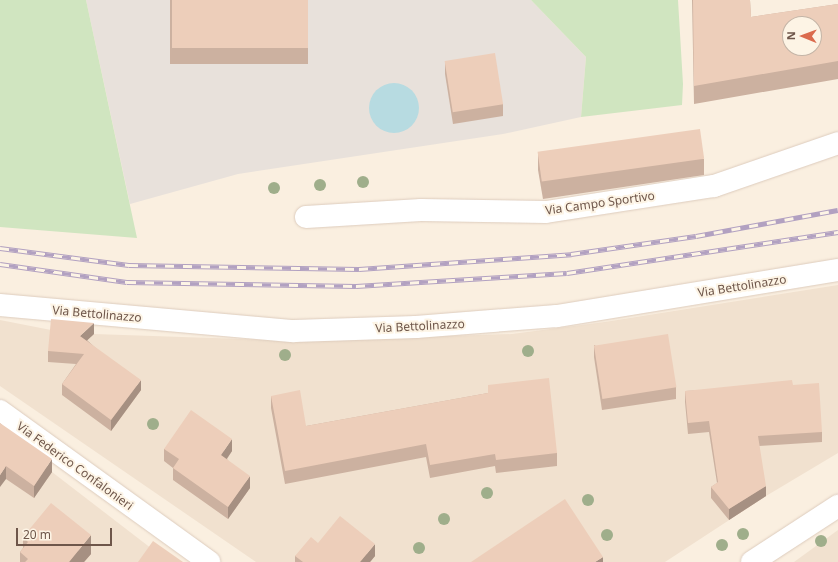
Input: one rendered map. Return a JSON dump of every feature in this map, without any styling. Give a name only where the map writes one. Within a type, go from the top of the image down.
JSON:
[{"type":"street","name":"Via Campo Sportivo","points":[[306,217],[421,210],[546,212],[714,186],[838,143]]},
{"type":"street","name":"Via Bettolinazzo","points":[[0,305],[294,331],[416,327],[557,316],[838,270]]},
{"type":"street","name":"Via Federico Confalonieri","points":[[0,411],[209,562]]},
{"type":"street","points":[[752,562],[838,506]]},
{"type":"shaded area","points":[[86,0],[531,0],[586,57],[581,117],[503,134],[238,174],[130,204]]},
{"type":"shaded area","points":[[838,285],[838,453],[766,496],[665,562],[256,562],[0,386],[0,320],[51,330],[94,334],[300,341],[512,334],[605,322]]},
{"type":"shaded area","points":[[0,435],[52,472],[169,562],[0,562]]},
{"type":"shaded area","points":[[838,530],[838,562],[794,562]]},
{"type":"green space","points":[[0,0],[86,0],[137,238],[0,227]]},
{"type":"green space","points":[[531,0],[678,0],[683,84],[682,105],[581,117],[586,57]]},
{"type":"water","points":[[394,83],[404,85],[412,90],[417,98],[419,108],[417,118],[412,126],[404,131],[394,133],[384,131],[376,126],[371,118],[369,108],[371,98],[376,90],[384,85]]},
{"type":"building","points":[[172,0],[308,0],[308,48],[172,48]]},
{"type":"building","points":[[693,0],[750,0],[751,17],[838,4],[838,61],[694,86]]},
{"type":"building","points":[[495,53],[503,104],[453,112],[445,61]]},
{"type":"building","points":[[700,129],[704,159],[542,182],[538,152]]},
{"type":"building","points":[[51,319],[94,323],[80,336],[141,380],[111,420],[62,384],[84,354],[48,351]]},
{"type":"building","points":[[668,334],[676,387],[602,399],[594,346]]},
{"type":"building","points":[[549,378],[557,453],[496,460],[495,454],[430,465],[426,444],[285,471],[271,396],[300,390],[306,426],[488,393],[488,385]]},
{"type":"building","points":[[792,380],[793,385],[819,383],[822,432],[758,436],[766,486],[729,509],[711,487],[718,482],[709,421],[688,423],[685,391]]},
{"type":"building","points":[[191,410],[232,439],[221,455],[250,476],[228,507],[173,468],[179,459],[164,449]]},
{"type":"building","points":[[0,423],[52,459],[34,486],[6,466],[0,475]]},
{"type":"building","points":[[565,499],[603,557],[595,562],[471,562]]},
{"type":"building","points":[[51,503],[91,535],[69,562],[25,562],[28,559],[20,552],[28,542],[23,537]]},
{"type":"building","points":[[340,516],[375,544],[360,562],[303,562],[295,556],[311,537],[318,543]]},
{"type":"building","points":[[153,541],[183,562],[138,562]]},
{"type":"railway","points":[[0,248],[129,265],[359,269],[571,254],[696,236],[838,210]]},
{"type":"railway","points":[[0,264],[127,282],[356,286],[567,273],[838,232]]}]
